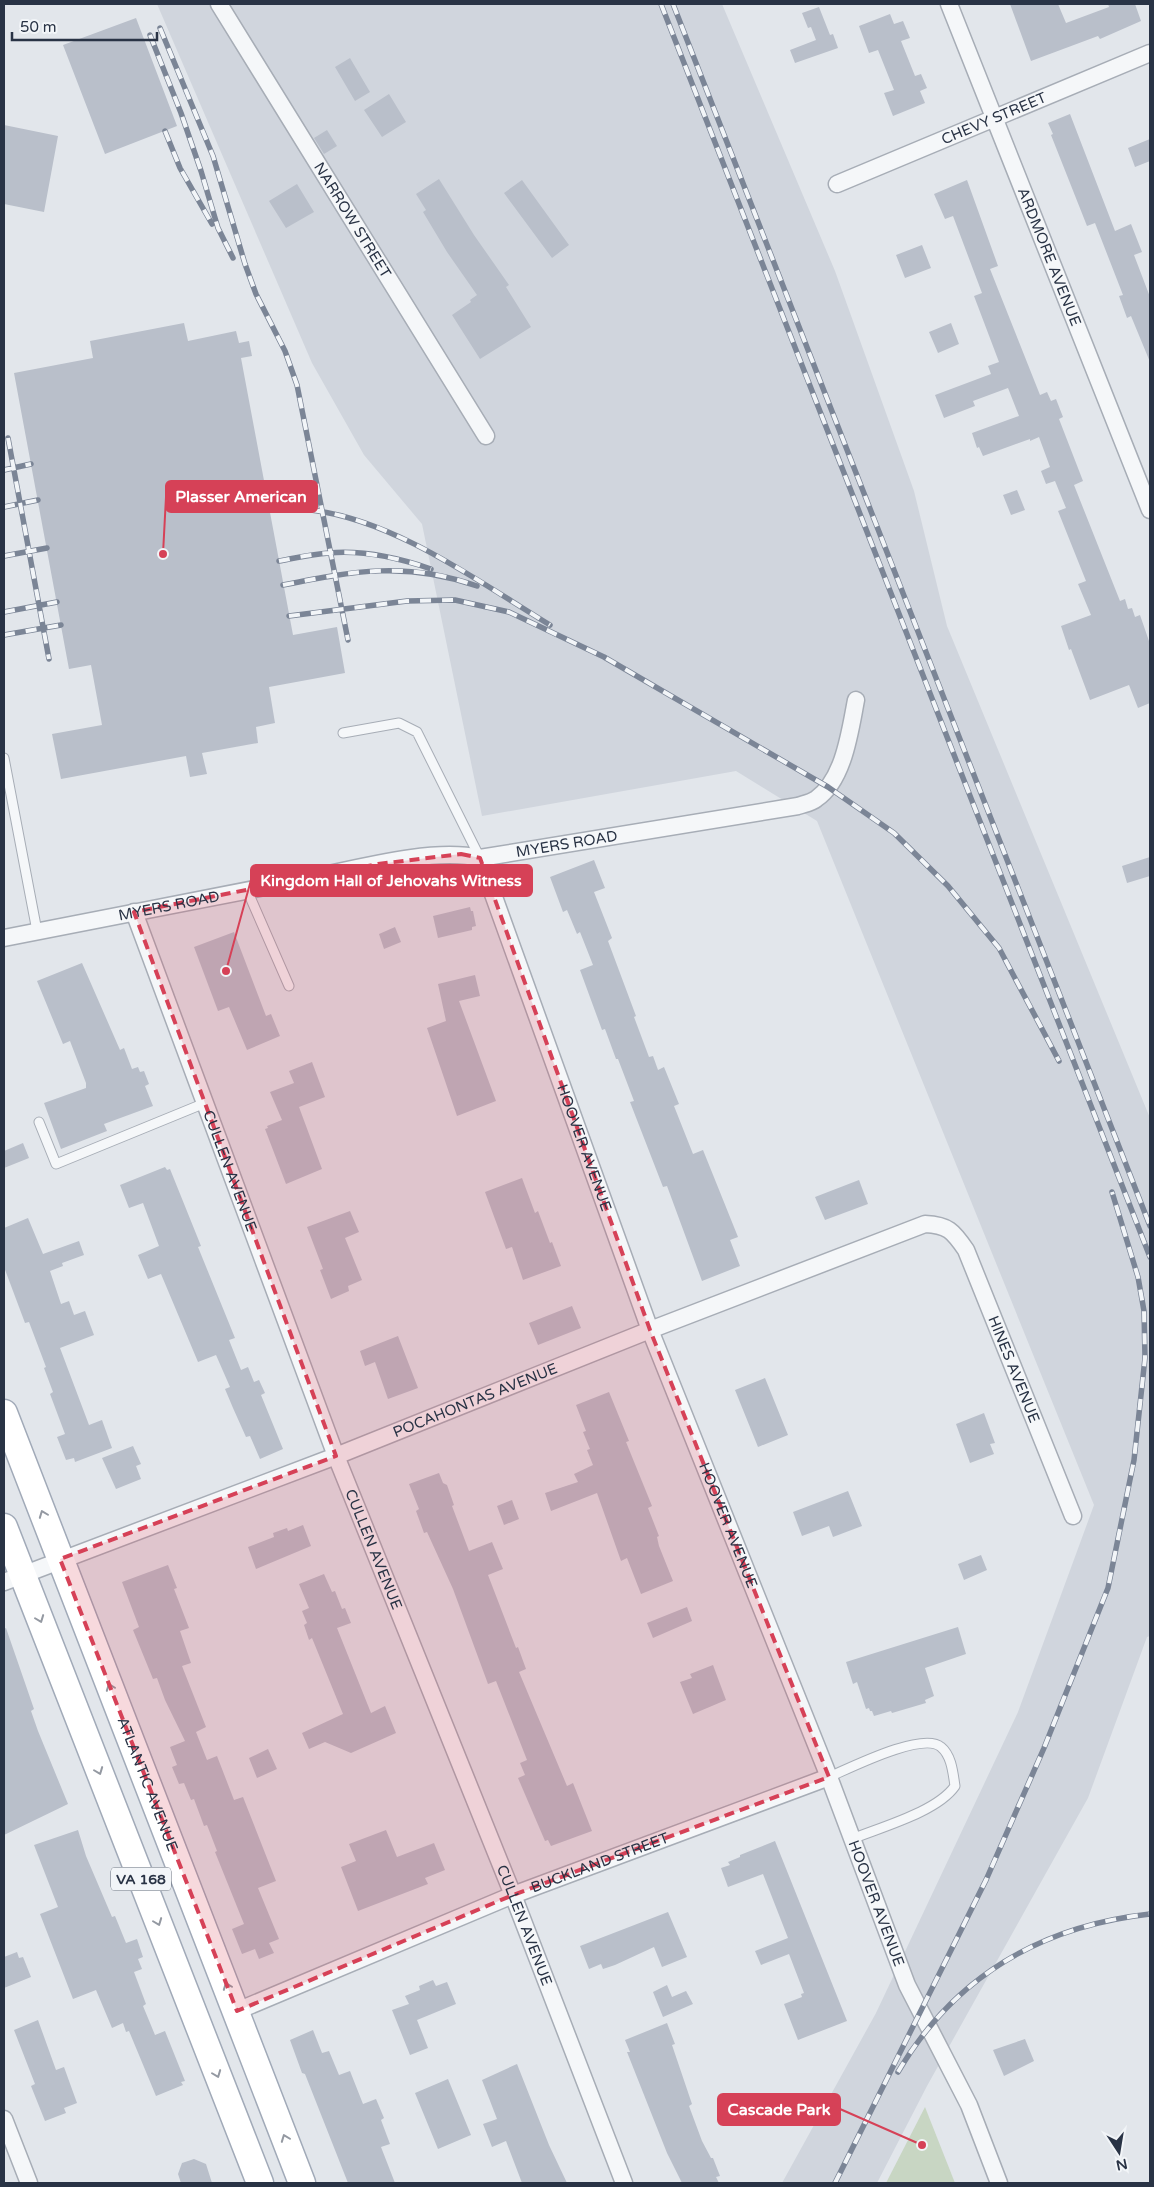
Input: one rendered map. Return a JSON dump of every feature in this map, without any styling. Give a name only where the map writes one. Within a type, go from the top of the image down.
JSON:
[{"type":"main road","name":"ATLANTIC AVENUE","points":[[4,1412],[302,2183]]},
{"type":"main road","name":"VA 168","points":[[4,1526],[13,1578],[260,2183]]},
{"type":"street","name":"NARROW STREET","points":[[219,4],[486,436]]},
{"type":"street","name":"ARDMORE AVENUE","points":[[949,4],[993,119],[1150,510]]},
{"type":"street","name":"CHEVY STREET","points":[[837,184],[1150,52]]},
{"type":"street","name":"MYERS ROAD","points":[[4,938],[378,864],[444,854],[461,854],[480,858],[798,806],[815,800],[828,787],[848,743],[856,700]]},
{"type":"street","name":"HOOVER AVENUE","points":[[480,858],[650,1330],[828,1777],[907,1985],[969,2105],[999,2183]]},
{"type":"street","name":"CULLEN AVENUE","points":[[134,912],[336,1456],[514,1895],[624,2183]]},
{"type":"street","name":"POCAHONTAS AVENUE","points":[[13,1578],[336,1456],[902,1231],[925,1224],[946,1227]]},
{"type":"street","name":"HINES AVENUE","points":[[946,1227],[956,1235],[966,1250],[1073,1516]]},
{"type":"street","name":"BUCKLAND STREET","points":[[237,2011],[514,1895],[828,1777]]},
{"type":"street","points":[[4,2119],[29,2183]]},
{"type":"lane","points":[[343,733],[399,723],[417,732],[480,858]]},
{"type":"lane","points":[[4,758],[7,799],[37,931]]},
{"type":"lane","points":[[247,890],[289,986]]},
{"type":"lane","points":[[39,1122],[56,1164],[205,1103]]},
{"type":"lane","points":[[828,1777],[888,1752],[913,1744],[930,1742],[942,1747],[953,1766],[955,1786],[948,1796],[928,1808],[852,1839]]},
{"type":"highlighted area","points":[[461,854],[480,858],[650,1330],[829,1777],[513,1895],[237,2011],[60,1559],[336,1456],[134,912],[378,864]]},
{"type":"shaded area","points":[[157,4],[722,4],[835,271],[914,491],[947,626],[1150,1118],[1150,1636],[1147,1637],[1088,1798],[927,2086],[877,2183],[782,2183],[876,2013],[1018,1712],[1094,1505],[817,821],[736,771],[482,816],[422,524],[364,455],[312,363]]},
{"type":"green space","points":[[925,2107],[955,2183],[886,2183]]},
{"type":"building","points":[[1010,4],[1058,4],[1066,23],[1109,7],[1108,4],[1135,4],[1141,21],[1100,39],[1098,36],[1031,61]]},
{"type":"building","points":[[819,7],[830,35],[833,34],[838,48],[795,63],[790,50],[816,40],[811,27],[808,28],[802,13]]},
{"type":"building","points":[[890,14],[894,24],[903,21],[910,38],[901,41],[915,76],[921,74],[927,88],[920,91],[925,103],[893,116],[884,93],[894,90],[878,50],[869,53],[859,26]]},
{"type":"building","points":[[136,18],[177,126],[105,154],[63,45]]},
{"type":"building","points":[[350,58],[370,92],[355,101],[335,67]]},
{"type":"building","points":[[389,94],[406,122],[382,137],[364,110]]},
{"type":"building","points":[[1070,114],[1115,231],[1131,224],[1142,252],[1134,255],[1150,297],[1150,362],[1131,316],[1127,318],[1119,296],[1123,295],[1095,223],[1087,226],[1051,135],[1053,134],[1048,123]]},
{"type":"building","points":[[4,125],[58,136],[44,212],[4,204]]},
{"type":"building","points":[[327,130],[337,146],[324,154],[314,138]]},
{"type":"building","points":[[1150,139],[1150,161],[1135,167],[1128,148]]},
{"type":"building","points":[[439,179],[474,235],[509,285],[506,287],[531,327],[480,359],[452,315],[471,302],[470,300],[477,295],[447,252],[423,212],[426,210],[416,194]]},
{"type":"building","points":[[522,180],[569,245],[552,258],[504,193]]},
{"type":"building","points":[[967,180],[998,266],[990,269],[1040,395],[1047,392],[1051,401],[1056,399],[1063,417],[1059,419],[1083,481],[1074,485],[1120,601],[1125,599],[1128,609],[1132,608],[1135,617],[1140,615],[1150,644],[1150,703],[1138,708],[1129,685],[1090,700],[1071,649],[1069,650],[1061,626],[1091,615],[1078,584],[1086,581],[1058,511],[1066,508],[1055,481],[1046,484],[1041,471],[1050,467],[1039,437],[983,456],[979,447],[977,448],[972,433],[1019,416],[1008,388],[973,401],[975,406],[944,418],[935,395],[991,374],[988,366],[999,362],[974,296],[982,293],[953,216],[945,219],[934,194]]},
{"type":"building","points":[[297,184],[314,212],[286,228],[269,201]]},
{"type":"building","points":[[922,245],[931,268],[905,278],[896,255]]},
{"type":"building","points":[[184,323],[188,341],[236,331],[239,343],[249,341],[252,356],[241,358],[293,635],[337,627],[345,673],[269,687],[275,723],[256,727],[258,743],[202,753],[207,774],[190,777],[186,756],[61,779],[52,734],[102,725],[91,665],[69,669],[14,373],[93,358],[90,341]]},
{"type":"building","points":[[951,323],[959,344],[938,353],[929,332]]},
{"type":"building","points":[[1017,490],[1025,510],[1011,515],[1003,495]]},
{"type":"building","points":[[1150,857],[1150,876],[1127,883],[1122,866]]},
{"type":"building","points":[[594,860],[605,888],[594,892],[612,938],[608,941],[649,1057],[653,1056],[658,1070],[664,1067],[679,1104],[674,1106],[693,1154],[703,1150],[738,1237],[730,1240],[740,1266],[702,1281],[667,1186],[663,1187],[630,1102],[634,1101],[618,1059],[616,1059],[605,1029],[602,1030],[580,970],[593,965],[580,932],[577,934],[567,910],[563,912],[550,877]]},
{"type":"building","points":[[470,907],[471,911],[473,911],[476,926],[472,927],[472,930],[438,938],[433,916]]},
{"type":"building","points":[[395,927],[401,942],[384,949],[379,934]]},
{"type":"building","points":[[234,932],[266,1016],[271,1014],[280,1036],[247,1050],[229,1007],[218,1011],[194,947]]},
{"type":"building","points":[[82,963],[120,1050],[124,1048],[132,1069],[138,1067],[140,1072],[144,1071],[149,1084],[145,1086],[153,1106],[104,1124],[107,1131],[61,1149],[44,1103],[86,1088],[86,1083],[70,1041],[63,1044],[37,981]]},
{"type":"building","points":[[475,975],[480,996],[459,1001],[496,1101],[457,1116],[427,1028],[446,1021],[438,984]]},
{"type":"building","points":[[312,1062],[325,1097],[299,1107],[322,1169],[286,1184],[265,1129],[268,1128],[267,1126],[282,1120],[270,1092],[294,1083],[289,1071]]},
{"type":"building","points":[[23,1143],[29,1158],[4,1168],[4,1151]]},
{"type":"building","points":[[165,1167],[167,1170],[170,1169],[201,1246],[198,1247],[235,1338],[229,1340],[241,1370],[248,1367],[254,1382],[259,1380],[265,1393],[261,1395],[283,1449],[260,1459],[250,1436],[246,1437],[233,1408],[225,1389],[230,1387],[216,1355],[198,1362],[161,1274],[148,1279],[138,1255],[159,1246],[143,1203],[129,1208],[120,1185]]},
{"type":"building","points":[[522,1178],[535,1213],[538,1211],[561,1266],[523,1280],[512,1247],[506,1249],[485,1192]]},
{"type":"building","points":[[859,1180],[868,1204],[825,1220],[815,1197]]},
{"type":"building","points":[[350,1211],[359,1232],[345,1238],[362,1280],[348,1286],[349,1291],[331,1299],[320,1270],[323,1269],[307,1227]]},
{"type":"building","points":[[28,1218],[43,1254],[79,1241],[84,1255],[62,1263],[63,1266],[50,1271],[61,1304],[69,1301],[74,1315],[85,1311],[94,1335],[60,1348],[89,1425],[102,1420],[112,1448],[75,1462],[74,1458],[66,1460],[57,1437],[65,1434],[50,1394],[53,1392],[44,1368],[46,1367],[29,1322],[25,1323],[4,1267],[4,1228]]},
{"type":"building","points":[[572,1306],[581,1328],[538,1345],[529,1323]]},
{"type":"building","points":[[398,1336],[418,1388],[388,1399],[375,1362],[365,1366],[360,1351]]},
{"type":"building","points":[[765,1378],[788,1435],[758,1447],[735,1390]]},
{"type":"building","points":[[609,1392],[629,1441],[626,1442],[652,1506],[648,1508],[659,1536],[657,1537],[659,1546],[673,1581],[641,1594],[627,1558],[621,1561],[597,1493],[551,1511],[545,1493],[578,1482],[574,1474],[593,1465],[587,1450],[590,1449],[583,1432],[586,1431],[576,1405]]},
{"type":"building","points":[[984,1413],[995,1443],[990,1444],[994,1454],[970,1463],[956,1424]]},
{"type":"building","points":[[133,1446],[141,1464],[136,1466],[141,1479],[116,1489],[102,1458]]},
{"type":"building","points":[[439,1473],[443,1483],[447,1485],[454,1505],[452,1506],[469,1551],[492,1542],[503,1569],[488,1575],[526,1669],[519,1672],[567,1786],[573,1783],[592,1831],[551,1846],[548,1840],[545,1841],[518,1778],[525,1775],[520,1763],[527,1760],[496,1681],[488,1684],[453,1589],[427,1532],[424,1533],[416,1511],[419,1509],[409,1484]]},
{"type":"building","points":[[848,1491],[862,1526],[833,1537],[829,1526],[802,1536],[793,1512]]},
{"type":"building","points":[[512,1500],[519,1519],[504,1525],[497,1506]]},
{"type":"building","points":[[303,1525],[311,1546],[256,1569],[248,1547],[274,1537],[273,1533],[287,1528],[288,1531]]},
{"type":"building","points":[[981,1555],[987,1570],[964,1580],[958,1564]]},
{"type":"building","points":[[168,1565],[177,1588],[174,1589],[189,1628],[180,1631],[191,1663],[182,1666],[206,1727],[196,1732],[207,1760],[217,1756],[234,1800],[243,1797],[276,1881],[258,1888],[279,1939],[269,1943],[274,1953],[259,1959],[255,1949],[242,1954],[232,1929],[244,1924],[215,1852],[217,1851],[207,1825],[204,1826],[194,1799],[191,1800],[184,1783],[179,1784],[172,1767],[177,1765],[170,1747],[185,1741],[165,1700],[157,1678],[153,1679],[133,1630],[139,1627],[122,1582]]},
{"type":"building","points":[[324,1574],[332,1592],[335,1591],[342,1609],[345,1608],[351,1623],[337,1628],[371,1713],[385,1706],[396,1733],[351,1753],[325,1742],[309,1749],[302,1733],[343,1714],[312,1638],[309,1640],[304,1625],[307,1623],[302,1611],[309,1608],[299,1584]]},
{"type":"building","points":[[687,1607],[692,1621],[653,1638],[647,1623]]},
{"type":"building","points":[[958,1627],[966,1654],[925,1668],[934,1696],[925,1700],[926,1703],[892,1713],[891,1711],[874,1716],[869,1708],[866,1709],[857,1682],[853,1684],[846,1662]]},
{"type":"building","points":[[6,1628],[34,1709],[31,1711],[38,1731],[68,1804],[4,1835],[4,1629]]},
{"type":"building","points":[[713,1665],[726,1700],[693,1714],[680,1682],[692,1678],[690,1674]]},
{"type":"building","points":[[268,1749],[277,1769],[257,1778],[249,1758]]},
{"type":"building","points":[[78,1830],[86,1856],[112,1917],[115,1916],[126,1943],[137,1939],[143,1957],[138,1959],[142,1969],[134,1972],[146,2004],[143,2006],[155,2035],[165,2031],[185,2081],[181,2082],[183,2085],[156,2096],[129,2031],[126,2032],[123,2023],[112,2028],[96,1990],[73,1999],[40,1914],[58,1907],[34,1845]]},
{"type":"building","points":[[386,1830],[397,1857],[434,1843],[445,1870],[425,1878],[428,1884],[358,1911],[341,1867],[356,1861],[349,1844]]},
{"type":"building","points":[[775,1841],[847,2021],[798,2040],[784,2004],[802,1997],[801,1994],[804,1993],[789,1954],[761,1965],[755,1951],[788,1938],[763,1874],[728,1887],[721,1868],[730,1865],[728,1862],[740,1857],[740,1855]]},
{"type":"building","points":[[668,1912],[687,1957],[662,1967],[654,1947],[615,1965],[603,1969],[601,1964],[589,1969],[580,1946]]},
{"type":"building","points":[[17,1952],[19,1958],[23,1957],[31,1977],[4,1988],[4,1957]]},
{"type":"building","points":[[433,1980],[436,1986],[447,1982],[456,2004],[417,2020],[428,2048],[410,2055],[392,2010],[409,2004],[405,1996],[420,1990],[419,1986]]},
{"type":"building","points":[[667,1985],[672,1997],[686,1991],[693,2004],[663,2017],[653,1992]]},
{"type":"building","points":[[38,2020],[56,2070],[64,2067],[77,2103],[64,2108],[66,2113],[45,2121],[31,2086],[35,2084],[14,2030]]},
{"type":"building","points":[[667,2023],[675,2044],[672,2045],[692,2104],[689,2106],[702,2141],[711,2158],[713,2158],[720,2176],[716,2177],[719,2183],[682,2183],[667,2153],[627,2052],[630,2052],[625,2040]]},
{"type":"building","points":[[313,2030],[322,2053],[329,2051],[339,2075],[350,2071],[363,2104],[376,2099],[384,2118],[381,2120],[390,2144],[381,2147],[395,2183],[348,2183],[290,2040]]},
{"type":"building","points":[[1025,2039],[1034,2061],[1004,2076],[993,2050]]},
{"type":"building","points":[[517,2064],[549,2145],[567,2183],[522,2183],[506,2141],[492,2147],[483,2124],[497,2119],[482,2080]]},
{"type":"building","points":[[448,2079],[471,2135],[438,2149],[415,2093]]},
{"type":"building","points":[[194,2159],[206,2164],[212,2183],[181,2183],[178,2174],[182,2163]]},
{"type":"railway","points":[[661,4],[1150,1257]]},
{"type":"railway","points":[[673,4],[1150,1226]]},
{"type":"railway","points":[[160,28],[213,156],[245,264],[256,294],[285,351],[297,385],[348,640]]},
{"type":"railway","points":[[150,35],[181,113],[218,228],[233,258]]},
{"type":"railway","points":[[165,131],[180,168],[212,224]]},
{"type":"railway","points":[[8,438],[49,659]]},
{"type":"railway","points":[[4,470],[31,464]]},
{"type":"railway","points":[[4,507],[38,500]]},
{"type":"railway","points":[[269,510],[311,510],[342,516],[374,526],[405,539],[435,555],[550,625]]},
{"type":"railway","points":[[4,556],[47,548]]},
{"type":"railway","points":[[279,561],[342,552],[394,558],[431,569]]},
{"type":"railway","points":[[283,585],[357,573],[403,571],[427,573],[477,586]]},
{"type":"railway","points":[[289,616],[407,601],[455,600],[509,612],[604,657],[828,787],[894,833],[948,886],[999,948],[1059,1061]]},
{"type":"railway","points":[[4,612],[57,602]]},
{"type":"railway","points":[[4,635],[61,625]]},
{"type":"railway","points":[[835,2183],[986,1880],[1044,1748],[1108,1588],[1134,1460],[1145,1358],[1144,1311],[1138,1277],[1112,1192]]},
{"type":"railway","points":[[898,2072],[920,2038],[946,2009],[974,1983],[1004,1962],[1037,1944],[1073,1930],[1110,1920],[1150,1914]]},
{"type":"place","name":"Plasser American","points":[[163,554]]},
{"type":"place","name":"Kingdom Hall of Jehovahs Witness","points":[[226,971]]},
{"type":"place","name":"Cascade Park","points":[[922,2145]]}]
